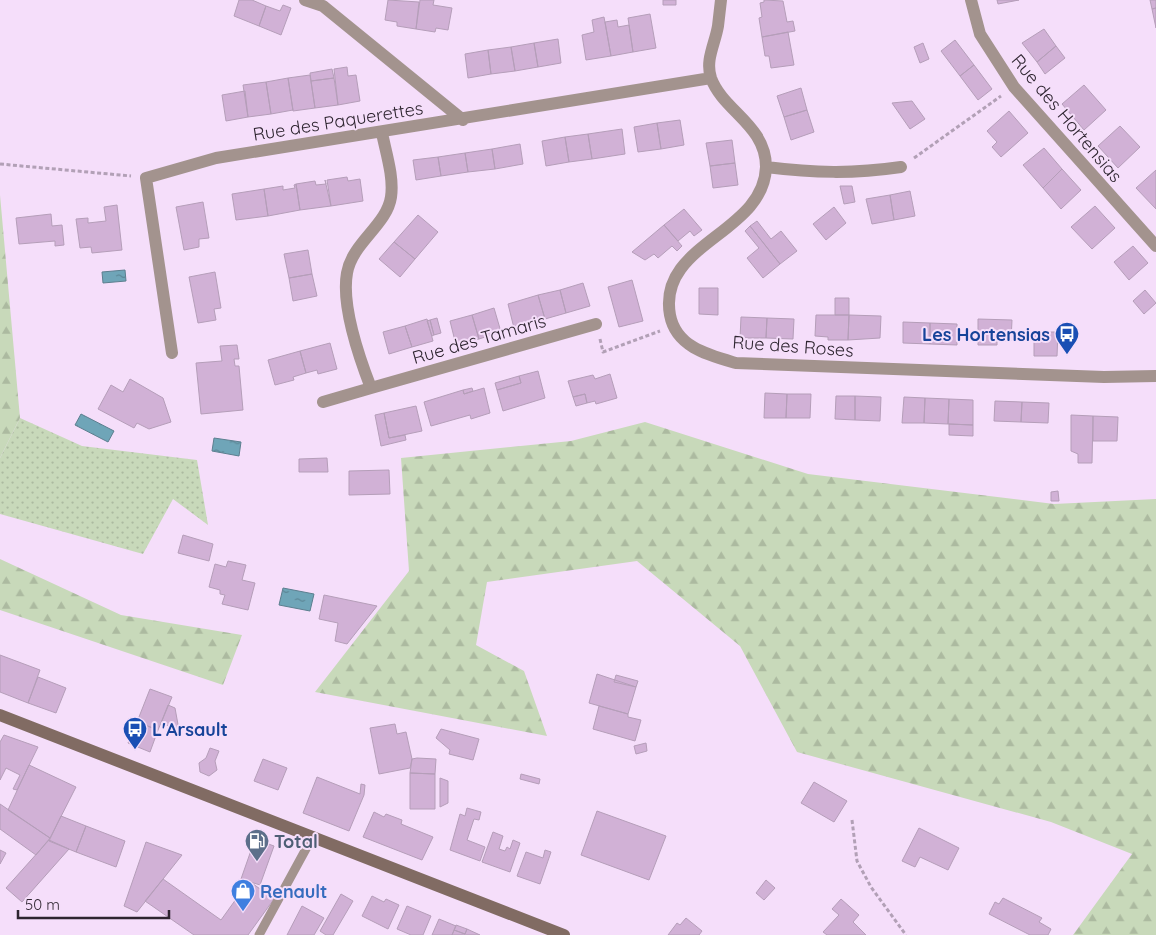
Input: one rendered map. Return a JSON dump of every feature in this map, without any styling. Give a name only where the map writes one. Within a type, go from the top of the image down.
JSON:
[{"type":"main road","points":[[0,715],[564,935]]},
{"type":"street","points":[[305,0],[323,6],[463,120]]},
{"type":"street","points":[[673,327],[669,297],[674,276],[694,254],[748,210],[762,188],[766,167],[764,151],[756,134],[720,92],[711,78],[709,60],[718,27],[721,0]]},
{"type":"street","name":"Rue des Hortensias","points":[[971,0],[980,34],[1014,87],[1156,246]]},
{"type":"street","name":"Rue des Paquerettes","points":[[146,178],[216,158],[463,120],[711,78]]},
{"type":"street","points":[[371,388],[363,367],[345,295],[347,271],[354,251],[383,214],[391,198],[390,176],[382,133]]},
{"type":"street","points":[[766,167],[806,172],[840,173],[901,167]]},
{"type":"street","points":[[146,178],[172,353]]},
{"type":"street","name":"Rue des Tamaris","points":[[323,402],[596,324]]},
{"type":"street","name":"Rue des Roses","points":[[673,327],[684,342],[706,354],[736,363],[1084,376],[1156,376]]},
{"type":"lane","points":[[259,935],[313,836]]},
{"type":"path","points":[[901,167],[1014,87]]},
{"type":"path","points":[[0,164],[146,178]]},
{"type":"path","points":[[596,324],[603,352],[673,327]]},
{"type":"path","points":[[852,820],[857,860],[871,887],[906,935]]},
{"type":"green space","points":[[0,195],[20,418],[0,458]]},
{"type":"green space","points":[[20,418],[82,446],[197,460],[208,525],[173,499],[143,554],[0,514],[0,458]]},
{"type":"green space","points":[[645,422],[808,474],[1054,504],[1156,499],[1156,935],[1073,935],[1132,854],[1051,822],[797,752],[740,646],[637,561],[487,582],[476,645],[524,671],[547,736],[315,692],[409,571],[401,458],[571,441]]},
{"type":"green space","points":[[0,559],[121,615],[242,635],[223,685],[0,610]]},
{"type":"water","points":[[125,270],[126,281],[103,283],[102,272]]},
{"type":"water","points":[[81,414],[114,431],[108,442],[75,425]]},
{"type":"water","points":[[214,438],[241,442],[239,456],[212,451]]},
{"type":"water","points":[[283,588],[314,594],[310,611],[279,605]]},
{"type":"building","points":[[239,0],[252,0],[266,6],[259,26],[234,16]]},
{"type":"building","points":[[388,0],[419,2],[416,29],[397,26],[397,22],[385,20]]},
{"type":"building","points":[[420,0],[434,0],[433,5],[452,8],[448,30],[436,28],[435,32],[416,29]]},
{"type":"building","points":[[663,0],[676,0],[676,5],[663,5]]},
{"type":"building","points":[[764,0],[783,1],[787,22],[793,21],[795,31],[762,37],[759,18],[762,17],[760,3],[764,2]]},
{"type":"building","points":[[997,0],[1019,0],[998,4]]},
{"type":"building","points":[[1150,0],[1156,0],[1156,8],[1152,9]]},
{"type":"building","points":[[283,5],[291,8],[281,35],[259,26],[266,6],[280,11]]},
{"type":"building","points":[[1156,8],[1156,28],[1152,9]]},
{"type":"building","points":[[650,14],[656,48],[633,52],[628,18]]},
{"type":"building","points":[[604,17],[611,56],[586,60],[582,35],[594,32],[592,20]]},
{"type":"building","points":[[617,20],[618,27],[629,25],[633,52],[611,56],[605,22]]},
{"type":"building","points":[[1044,29],[1056,46],[1037,62],[1022,43]]},
{"type":"building","points":[[788,32],[794,65],[771,68],[769,56],[765,56],[762,37]]},
{"type":"building","points":[[558,39],[561,63],[538,67],[534,43]]},
{"type":"building","points":[[955,40],[974,65],[960,76],[941,51]]},
{"type":"building","points":[[534,43],[538,67],[515,71],[511,47]]},
{"type":"building","points":[[923,43],[929,59],[920,63],[914,47]]},
{"type":"building","points":[[1056,46],[1065,58],[1045,74],[1037,62]]},
{"type":"building","points":[[511,47],[515,71],[491,74],[488,50]]},
{"type":"building","points":[[488,50],[491,74],[468,78],[465,54]]},
{"type":"building","points":[[974,65],[992,89],[978,100],[960,76]]},
{"type":"building","points":[[347,67],[348,76],[356,75],[360,101],[338,105],[334,69]]},
{"type":"building","points":[[332,69],[334,78],[311,81],[310,73]]},
{"type":"building","points":[[310,75],[315,108],[293,111],[288,78]]},
{"type":"building","points":[[288,78],[293,110],[271,114],[266,82]]},
{"type":"building","points":[[334,78],[338,105],[315,108],[311,81]]},
{"type":"building","points":[[266,82],[271,114],[248,117],[243,85]]},
{"type":"building","points":[[1084,85],[1106,110],[1084,130],[1062,104]]},
{"type":"building","points":[[801,88],[807,110],[784,117],[777,96]]},
{"type":"building","points":[[245,91],[248,117],[226,121],[222,95]]},
{"type":"building","points":[[912,101],[925,119],[910,129],[892,103]]},
{"type":"building","points":[[807,110],[814,132],[791,140],[784,117]]},
{"type":"building","points":[[1009,111],[1028,133],[1001,157],[992,147],[997,142],[987,131]]},
{"type":"building","points":[[680,120],[684,145],[661,149],[657,123]]},
{"type":"building","points":[[657,123],[661,149],[638,152],[634,127]]},
{"type":"building","points":[[1120,126],[1140,147],[1118,168],[1098,146]]},
{"type":"building","points":[[622,129],[625,154],[592,159],[588,134]]},
{"type":"building","points":[[588,134],[592,159],[569,162],[565,137]]},
{"type":"building","points":[[565,137],[569,162],[546,166],[542,141]]},
{"type":"building","points":[[732,140],[735,163],[710,166],[706,143]]},
{"type":"building","points":[[520,144],[523,164],[495,169],[492,149]]},
{"type":"building","points":[[1044,148],[1062,169],[1043,188],[1023,165]]},
{"type":"building","points":[[492,149],[495,169],[468,172],[465,153]]},
{"type":"building","points":[[465,153],[468,172],[441,176],[438,157]]},
{"type":"building","points":[[438,157],[441,176],[416,180],[413,160]]},
{"type":"building","points":[[735,163],[738,185],[713,188],[710,166]]},
{"type":"building","points":[[1062,169],[1081,190],[1061,209],[1043,188]]},
{"type":"building","points":[[1156,170],[1156,209],[1136,188]]},
{"type":"building","points":[[347,177],[348,181],[360,179],[363,201],[331,206],[327,180]]},
{"type":"building","points":[[315,181],[316,185],[326,184],[331,206],[300,210],[296,184]]},
{"type":"building","points":[[296,184],[300,210],[268,216],[264,189],[283,186],[283,190],[295,188],[294,185]]},
{"type":"building","points":[[840,186],[852,186],[855,202],[844,204]]},
{"type":"building","points":[[264,189],[268,216],[236,220],[232,194]]},
{"type":"building","points":[[910,191],[915,216],[894,220],[890,195]]},
{"type":"building","points":[[890,195],[894,220],[872,224],[866,199]]},
{"type":"building","points":[[203,202],[209,238],[199,239],[199,247],[184,250],[176,207]]},
{"type":"building","points":[[117,205],[122,250],[92,253],[91,247],[80,248],[76,219],[88,218],[88,223],[106,221],[104,207]]},
{"type":"building","points":[[1095,206],[1115,228],[1092,249],[1071,227]]},
{"type":"building","points":[[834,207],[846,223],[826,240],[813,224]]},
{"type":"building","points":[[684,209],[702,230],[694,236],[690,231],[678,241],[664,225]]},
{"type":"building","points":[[51,214],[52,226],[62,225],[64,245],[55,246],[55,241],[19,244],[16,218]]},
{"type":"building","points":[[418,215],[438,232],[415,259],[394,242]]},
{"type":"building","points":[[757,221],[771,239],[781,231],[797,251],[780,264],[750,226]]},
{"type":"building","points":[[664,225],[682,246],[677,251],[672,246],[658,258],[654,254],[645,260],[632,252]]},
{"type":"building","points":[[750,226],[780,264],[763,278],[747,258],[759,248],[745,231]]},
{"type":"building","points":[[394,242],[415,259],[400,277],[379,259]]},
{"type":"building","points":[[1133,246],[1148,263],[1129,280],[1114,262]]},
{"type":"building","points":[[308,250],[312,274],[289,278],[284,254]]},
{"type":"building","points":[[215,272],[221,308],[214,309],[216,320],[198,323],[189,277]]},
{"type":"building","points":[[312,274],[317,296],[293,301],[289,278]]},
{"type":"building","points":[[632,280],[643,321],[619,327],[608,287]]},
{"type":"building","points":[[583,283],[590,306],[566,313],[560,290]]},
{"type":"building","points":[[699,288],[718,288],[718,315],[699,314]]},
{"type":"building","points":[[560,290],[566,313],[545,319],[538,295]]},
{"type":"building","points":[[1145,290],[1156,303],[1144,314],[1133,301]]},
{"type":"building","points":[[538,295],[545,319],[514,328],[508,304]]},
{"type":"building","points":[[835,298],[849,298],[849,315],[835,315]]},
{"type":"building","points":[[494,308],[501,332],[479,339],[472,315]]},
{"type":"building","points":[[472,315],[479,339],[456,345],[450,321]]},
{"type":"building","points":[[816,315],[849,315],[848,340],[828,340],[828,337],[815,336]]},
{"type":"building","points":[[849,315],[881,316],[880,338],[848,340]]},
{"type":"building","points":[[741,317],[767,318],[766,338],[740,338]]},
{"type":"building","points":[[437,318],[441,333],[434,335],[430,320]]},
{"type":"building","points":[[767,318],[794,319],[793,339],[766,338]]},
{"type":"building","points":[[427,319],[433,341],[412,347],[405,326]]},
{"type":"building","points":[[978,319],[1012,320],[1011,341],[997,341],[997,345],[978,345]]},
{"type":"building","points":[[430,320],[434,335],[432,336],[427,321]]},
{"type":"building","points":[[903,322],[930,323],[930,344],[903,343]]},
{"type":"building","points":[[930,323],[957,324],[957,345],[930,344]]},
{"type":"building","points":[[405,326],[412,347],[389,354],[383,332]]},
{"type":"building","points":[[1034,332],[1058,332],[1057,356],[1034,356]]},
{"type":"building","points":[[330,343],[337,369],[318,374],[317,370],[306,373],[300,351]]},
{"type":"building","points":[[237,345],[239,359],[234,359],[235,366],[239,366],[243,410],[201,414],[196,363],[222,361],[220,346]]},
{"type":"building","points":[[300,351],[306,373],[293,377],[294,380],[275,385],[268,360]]},
{"type":"building","points":[[538,371],[545,398],[503,411],[497,390],[521,383],[519,376]]},
{"type":"building","points":[[610,374],[617,398],[596,404],[595,401],[587,403],[585,394],[573,397],[568,381],[593,375],[595,379]]},
{"type":"building","points":[[519,376],[521,383],[497,390],[495,383]]},
{"type":"building","points":[[130,379],[163,398],[171,422],[149,429],[137,423],[134,428],[98,409],[111,385],[123,392]]},
{"type":"building","points":[[472,388],[473,391],[464,394],[463,390]]},
{"type":"building","points":[[484,388],[490,413],[471,419],[470,415],[431,426],[424,402],[463,390],[464,394]]},
{"type":"building","points":[[765,393],[787,394],[786,418],[764,418]]},
{"type":"building","points":[[585,394],[587,403],[576,406],[573,397]]},
{"type":"building","points":[[787,394],[811,394],[810,418],[786,418]]},
{"type":"building","points":[[836,396],[855,396],[855,420],[835,419]]},
{"type":"building","points":[[855,396],[881,397],[880,421],[855,420]]},
{"type":"building","points":[[904,397],[925,398],[924,423],[902,423]]},
{"type":"building","points":[[925,398],[949,399],[948,424],[924,423]]},
{"type":"building","points":[[949,399],[973,400],[973,425],[948,424]]},
{"type":"building","points":[[995,401],[1022,402],[1021,422],[994,421]]},
{"type":"building","points":[[1022,402],[1049,403],[1048,423],[1021,422]]},
{"type":"building","points":[[416,406],[422,431],[389,438],[384,413]]},
{"type":"building","points":[[384,413],[389,438],[405,435],[406,440],[381,446],[375,415]]},
{"type":"building","points":[[1071,415],[1093,416],[1092,463],[1078,463],[1078,454],[1071,451]]},
{"type":"building","points":[[1093,416],[1118,417],[1117,441],[1093,441]]},
{"type":"building","points":[[949,424],[973,425],[973,436],[949,435]]},
{"type":"building","points":[[327,458],[328,472],[299,472],[299,459]]},
{"type":"building","points":[[389,470],[390,494],[349,495],[349,471]]},
{"type":"building","points":[[1058,491],[1059,501],[1051,501],[1051,492]]},
{"type":"building","points":[[183,535],[213,544],[209,561],[178,553]]},
{"type":"building","points":[[228,561],[246,565],[242,580],[255,583],[248,610],[222,604],[225,595],[220,594],[220,590],[209,587],[215,564],[226,567]]},
{"type":"building","points":[[324,595],[377,606],[347,644],[335,641],[338,623],[319,619]]},
{"type":"building","points":[[0,655],[40,670],[28,703],[0,692]]},
{"type":"building","points":[[597,674],[636,687],[628,714],[589,703]]},
{"type":"building","points":[[616,675],[638,681],[636,687],[614,682]]},
{"type":"building","points":[[38,677],[66,688],[56,713],[28,703]]},
{"type":"building","points":[[150,689],[172,697],[158,730],[137,722]]},
{"type":"building","points":[[168,705],[175,708],[179,730],[161,723]]},
{"type":"building","points":[[599,706],[628,714],[628,717],[641,720],[635,741],[593,729]]},
{"type":"building","points":[[137,722],[158,730],[150,752],[128,743]]},
{"type":"building","points":[[395,724],[397,734],[406,732],[412,759],[410,768],[379,774],[370,728]]},
{"type":"building","points":[[441,729],[479,739],[473,760],[449,754],[450,750],[436,738]]},
{"type":"building","points":[[4,735],[38,747],[17,790],[13,789],[20,775],[6,768],[0,780],[0,742]]},
{"type":"building","points":[[646,743],[647,751],[636,754],[634,746]]},
{"type":"building","points":[[210,748],[219,751],[215,761],[217,770],[209,776],[200,772],[199,763],[206,758]]},
{"type":"building","points":[[263,759],[287,768],[278,790],[254,781]]},
{"type":"building","points":[[412,759],[436,759],[435,774],[410,773]]},
{"type":"building","points":[[29,765],[76,787],[50,838],[8,810]]},
{"type":"building","points":[[410,773],[435,774],[435,809],[410,809]]},
{"type":"building","points":[[521,774],[540,779],[539,784],[520,779]]},
{"type":"building","points":[[317,777],[360,794],[361,784],[365,785],[364,795],[349,831],[303,813]]},
{"type":"building","points":[[440,778],[448,781],[448,803],[440,807]]},
{"type":"building","points":[[814,782],[847,801],[834,822],[801,803]]},
{"type":"building","points":[[0,804],[50,838],[36,855],[0,829]]},
{"type":"building","points":[[467,808],[481,812],[479,820],[474,819],[467,840],[485,847],[480,861],[450,850],[460,814],[465,816]]},
{"type":"building","points":[[597,811],[666,836],[649,880],[581,855]]},
{"type":"building","points":[[374,812],[384,817],[386,814],[402,820],[401,824],[433,837],[422,860],[363,837]]},
{"type":"building","points":[[61,816],[86,826],[76,852],[49,841]]},
{"type":"building","points":[[86,826],[125,841],[116,867],[76,852]]},
{"type":"building","points":[[919,828],[959,848],[948,870],[920,857],[915,867],[902,861]]},
{"type":"building","points":[[493,832],[503,836],[499,849],[505,851],[507,847],[510,849],[513,840],[520,843],[510,872],[482,862]]},
{"type":"building","name":"Total","points":[[255,839],[274,846],[260,885],[241,879]]},
{"type":"building","points":[[49,840],[69,849],[22,902],[6,888]]},
{"type":"building","points":[[146,842],[182,855],[137,912],[124,906]]},
{"type":"building","points":[[0,850],[6,853],[0,864]]},
{"type":"building","points":[[545,850],[551,852],[540,884],[517,876],[526,852],[543,858]]},
{"type":"building","points":[[163,879],[221,920],[249,881],[274,899],[248,935],[194,935],[145,901]]},
{"type":"building","points":[[766,880],[775,888],[764,900],[756,893]]},
{"type":"building","points":[[341,894],[353,901],[333,935],[326,935],[320,931]]},
{"type":"building","points":[[372,896],[384,902],[386,899],[399,905],[388,929],[362,916]]},
{"type":"building","points":[[1003,898],[1042,918],[1039,922],[1051,929],[1048,935],[1030,935],[989,914],[995,902],[999,904]]},
{"type":"building","points":[[841,899],[859,915],[853,922],[866,935],[827,935],[823,932],[839,915],[832,909]]},
{"type":"building","points":[[302,906],[324,918],[314,935],[287,935]]},
{"type":"building","points":[[407,906],[431,916],[423,935],[411,935],[397,929]]},
{"type":"building","points":[[686,918],[702,931],[699,935],[668,935],[677,923],[680,925]]},
{"type":"building","points":[[439,919],[456,926],[452,935],[432,935]]},
{"type":"building","points":[[456,925],[467,929],[465,934],[454,930]]},
{"type":"building","points":[[467,929],[480,935],[452,935],[454,930],[465,934]]},
{"type":"place","name":"Les Hortensias","points":[[1067,355]]},
{"type":"place","name":"L'Arsault","points":[[135,750]]},
{"type":"place","name":"Total","points":[[257,862]]},
{"type":"place","name":"Renault","points":[[243,912]]}]
